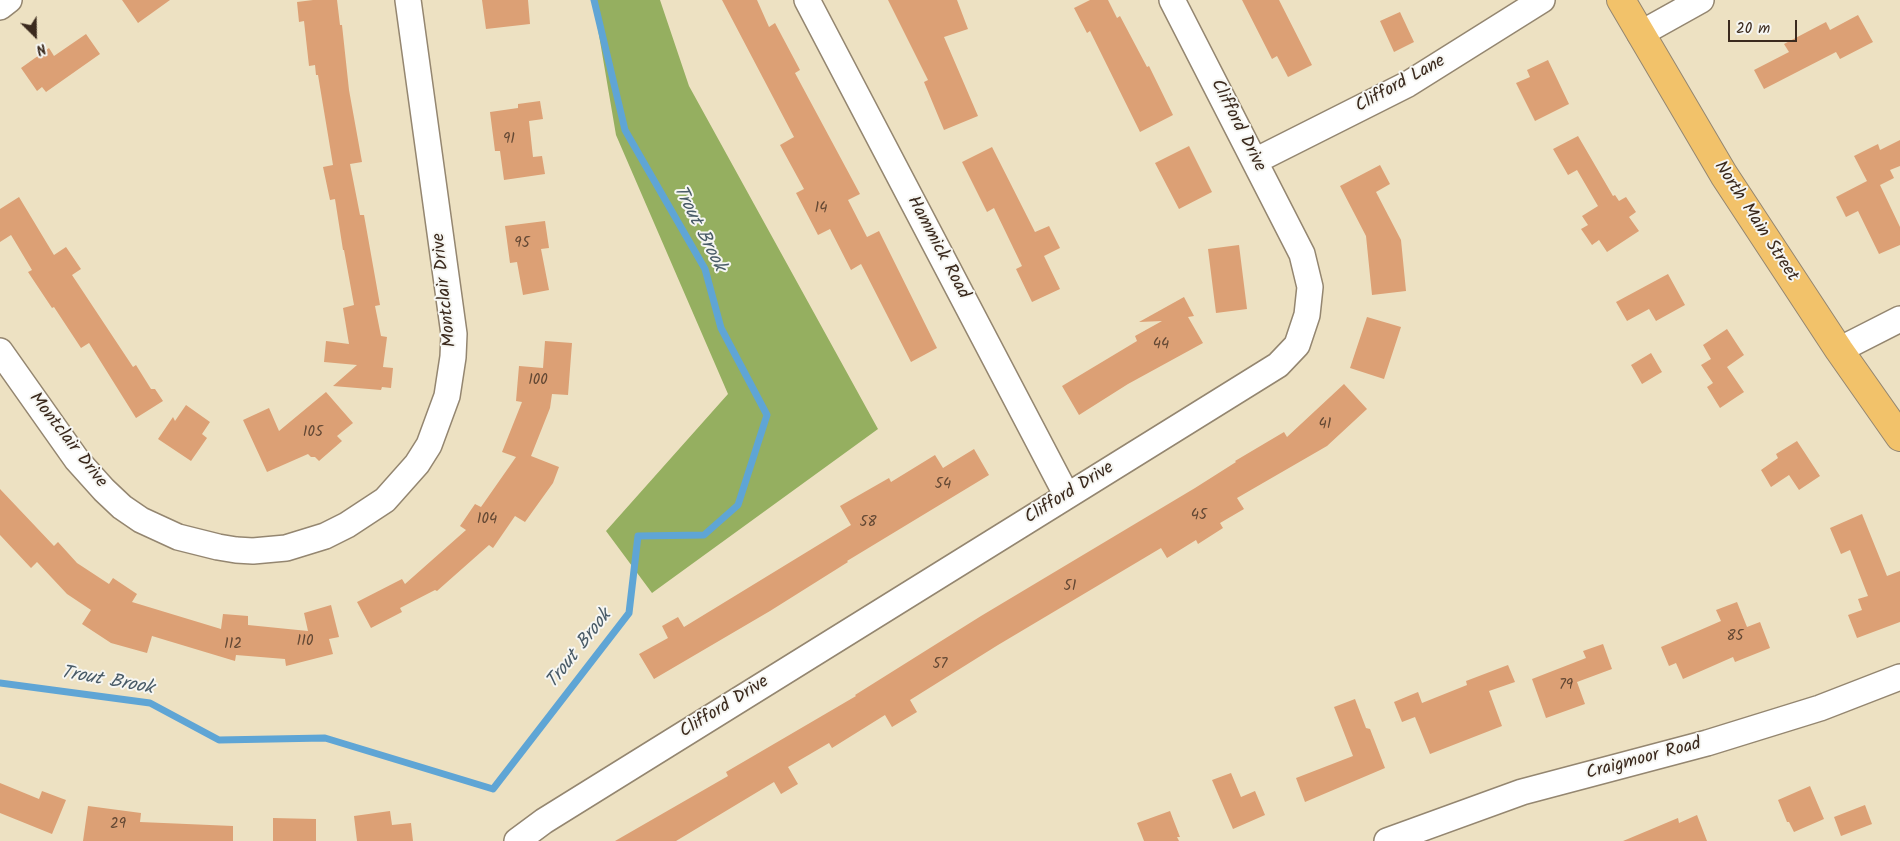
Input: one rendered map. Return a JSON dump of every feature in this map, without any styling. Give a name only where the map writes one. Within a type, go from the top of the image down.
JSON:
[{"type":"main road","name":"North Main Street","points":[[1621,0],[1724,175],[1839,350],[1900,437]]},
{"type":"street","points":[[0,7],[9,0]]},
{"type":"street","name":"Montclair Drive","points":[[0,350],[77,460],[104,490],[122,507],[142,520],[178,537],[197,543],[236,550],[253,551],[286,548],[317,538],[347,525],[384,500],[412,470],[429,445],[447,396],[453,357],[454,334],[408,0]]},
{"type":"street","name":"Hammick Road","points":[[807,0],[1067,496]]},
{"type":"street","name":"Clifford Drive","points":[[517,841],[544,821],[1278,365],[1297,345],[1307,315],[1310,287],[1302,254],[1172,0]]},
{"type":"street","name":"Clifford Lane","points":[[1255,161],[1408,84],[1542,0]]},
{"type":"street","points":[[1640,34],[1701,0]]},
{"type":"street","points":[[1839,350],[1900,319]]},
{"type":"street","name":"Craigmoor Road","points":[[1387,841],[1522,792],[1707,743],[1820,708],[1900,677]]},
{"type":"green space","points":[[593,0],[660,0],[689,86],[878,429],[652,593],[606,531],[728,394],[616,135]]},
{"type":"building","points":[[122,0],[170,0],[138,23]]},
{"type":"building","points":[[337,0],[340,25],[342,25],[349,90],[362,162],[350,164],[360,215],[364,215],[380,305],[375,306],[381,336],[387,337],[383,367],[393,368],[391,388],[382,387],[381,390],[333,386],[357,365],[324,362],[326,341],[349,344],[343,308],[354,305],[335,199],[330,200],[323,167],[333,165],[318,75],[316,75],[315,65],[309,66],[304,21],[299,22],[297,2]]},
{"type":"building","points":[[482,0],[528,0],[530,24],[486,29]]},
{"type":"building","points":[[722,0],[757,0],[769,27],[775,23],[800,70],[795,73],[860,194],[848,200],[867,237],[879,231],[937,348],[911,362],[861,264],[851,270],[830,229],[818,235],[796,193],[804,189],[780,145],[794,137]]},
{"type":"building","points":[[888,0],[957,0],[968,29],[944,37],[978,116],[944,130],[924,82],[928,80]]},
{"type":"building","points":[[1090,0],[1108,0],[1117,18],[1120,16],[1147,67],[1149,66],[1173,115],[1140,132],[1090,31],[1087,33],[1074,8]]},
{"type":"building","points":[[1242,0],[1279,0],[1312,65],[1288,77],[1277,56],[1272,59]]},
{"type":"building","points":[[1400,12],[1414,42],[1394,52],[1380,21]]},
{"type":"building","points":[[1858,15],[1873,42],[1840,59],[1836,52],[1764,89],[1754,70],[1789,52],[1784,44],[1826,22],[1830,30]]},
{"type":"building","points":[[86,34],[100,54],[46,92],[42,87],[37,91],[21,68],[49,48],[54,56]]},
{"type":"building","points":[[1548,60],[1569,104],[1535,121],[1516,83],[1530,77],[1527,70]]},
{"type":"building","points":[[540,101],[543,119],[529,121],[533,157],[542,156],[545,174],[504,180],[500,151],[495,151],[490,112],[518,108],[518,104]]},
{"type":"building","points":[[1578,136],[1613,196],[1615,195],[1619,201],[1626,197],[1636,212],[1629,217],[1639,231],[1607,252],[1599,240],[1592,245],[1581,229],[1588,225],[1582,216],[1598,206],[1577,170],[1568,175],[1553,149]]},
{"type":"building","points":[[1900,140],[1900,166],[1890,170],[1894,178],[1880,185],[1900,227],[1900,245],[1879,254],[1858,211],[1846,217],[1836,197],[1867,181],[1854,156],[1878,144],[1880,150]]},
{"type":"building","points":[[1189,146],[1212,192],[1179,209],[1155,163]]},
{"type":"building","points":[[992,147],[1035,232],[1049,226],[1060,248],[1044,256],[1060,289],[1032,302],[1016,269],[1022,266],[994,208],[987,212],[962,162]]},
{"type":"building","points":[[1380,165],[1390,184],[1376,192],[1401,240],[1406,291],[1372,295],[1366,236],[1340,186]]},
{"type":"building","points":[[19,197],[54,255],[66,247],[81,269],[72,275],[133,367],[136,365],[151,389],[155,389],[163,401],[136,418],[89,343],[81,348],[54,307],[52,308],[28,272],[32,270],[11,235],[0,242],[0,209]]},
{"type":"building","points":[[545,221],[549,248],[541,249],[549,290],[523,295],[517,262],[510,263],[505,226]]},
{"type":"building","points":[[1239,245],[1247,309],[1216,313],[1208,249]]},
{"type":"building","points":[[1668,274],[1685,305],[1656,321],[1649,309],[1627,321],[1616,302]]},
{"type":"building","points":[[1184,297],[1194,316],[1188,317],[1203,343],[1128,384],[1079,415],[1062,386],[1137,341],[1135,336],[1162,321],[1139,322]]},
{"type":"building","points":[[1367,317],[1401,327],[1384,379],[1350,368]]},
{"type":"building","points":[[1727,329],[1744,355],[1727,367],[1744,392],[1720,408],[1707,387],[1713,383],[1701,365],[1711,359],[1703,345]]},
{"type":"building","points":[[545,341],[572,343],[568,395],[552,394],[550,408],[531,456],[559,467],[553,483],[525,522],[515,516],[493,548],[489,545],[437,591],[435,590],[400,608],[402,612],[371,628],[357,602],[402,579],[405,584],[466,530],[460,526],[475,504],[481,507],[516,457],[502,452],[522,402],[516,401],[519,366],[543,368]]},
{"type":"building","points":[[1651,353],[1662,372],[1642,384],[1631,365]]},
{"type":"building","points":[[1344,384],[1367,409],[1327,446],[1237,498],[1244,509],[1220,523],[1223,528],[1198,544],[1196,540],[1167,558],[1161,548],[998,645],[910,700],[917,712],[892,727],[885,715],[832,748],[829,743],[788,767],[798,784],[781,794],[774,782],[676,841],[615,841],[728,776],[726,772],[856,696],[981,616],[1195,488],[1235,461],[1284,432],[1287,437]]},
{"type":"building","points":[[326,392],[353,423],[337,436],[342,441],[319,461],[308,454],[267,472],[243,420],[269,408],[279,431]]},
{"type":"building","points":[[186,405],[210,422],[202,434],[207,438],[191,461],[158,439],[173,417],[175,421]]},
{"type":"building","points":[[1797,441],[1820,476],[1799,490],[1789,475],[1771,487],[1761,470],[1778,458],[1776,454]]},
{"type":"building","points":[[974,449],[989,475],[847,561],[770,611],[654,679],[639,654],[668,638],[662,626],[678,617],[684,627],[851,525],[840,506],[889,478],[891,482],[935,455],[943,468]]},
{"type":"building","points":[[0,489],[54,546],[58,542],[77,563],[109,584],[113,578],[137,594],[132,602],[221,629],[223,614],[248,616],[248,625],[308,631],[304,613],[331,605],[339,637],[329,639],[333,654],[286,666],[285,659],[236,655],[235,661],[152,636],[147,653],[111,643],[82,624],[91,610],[67,594],[37,562],[31,568],[0,535]]},
{"type":"building","points":[[1862,514],[1887,576],[1900,571],[1900,622],[1857,638],[1848,615],[1862,610],[1858,599],[1868,596],[1850,550],[1841,554],[1830,528]]},
{"type":"building","points":[[1737,602],[1747,627],[1760,622],[1770,648],[1735,662],[1733,657],[1683,679],[1676,663],[1669,666],[1661,647],[1721,621],[1716,610]]},
{"type":"building","points":[[1603,644],[1612,669],[1577,682],[1585,704],[1546,718],[1532,679],[1586,658],[1583,651]]},
{"type":"building","points":[[1508,665],[1515,682],[1489,691],[1502,726],[1430,754],[1415,717],[1402,722],[1394,702],[1418,692],[1422,703],[1467,685],[1466,681]]},
{"type":"building","points":[[1355,699],[1366,728],[1370,729],[1385,768],[1305,802],[1296,778],[1353,756],[1334,707]]},
{"type":"building","points":[[1231,773],[1241,797],[1255,791],[1265,815],[1233,829],[1212,780]]},
{"type":"building","points":[[0,783],[39,799],[42,791],[66,800],[52,834],[0,813]]},
{"type":"building","points":[[1810,786],[1824,819],[1794,832],[1789,822],[1787,822],[1778,800]]},
{"type":"building","points":[[1865,805],[1872,824],[1841,836],[1834,817]]},
{"type":"building","points":[[88,806],[141,813],[140,822],[233,826],[233,841],[83,841]]},
{"type":"building","points":[[390,811],[392,825],[411,823],[413,841],[357,841],[354,816]]},
{"type":"building","points":[[1170,811],[1180,837],[1177,837],[1179,841],[1144,841],[1137,823]]},
{"type":"building","points":[[1697,815],[1707,841],[1623,841],[1678,818],[1679,823]]},
{"type":"building","points":[[273,818],[316,819],[316,841],[273,841]]},
{"type":"waterway","name":"Trout Brook","points":[[0,683],[150,703],[219,740],[325,738],[493,789],[629,613],[638,536],[704,535],[738,505],[767,415],[721,328],[705,269],[625,130],[594,0]]}]
